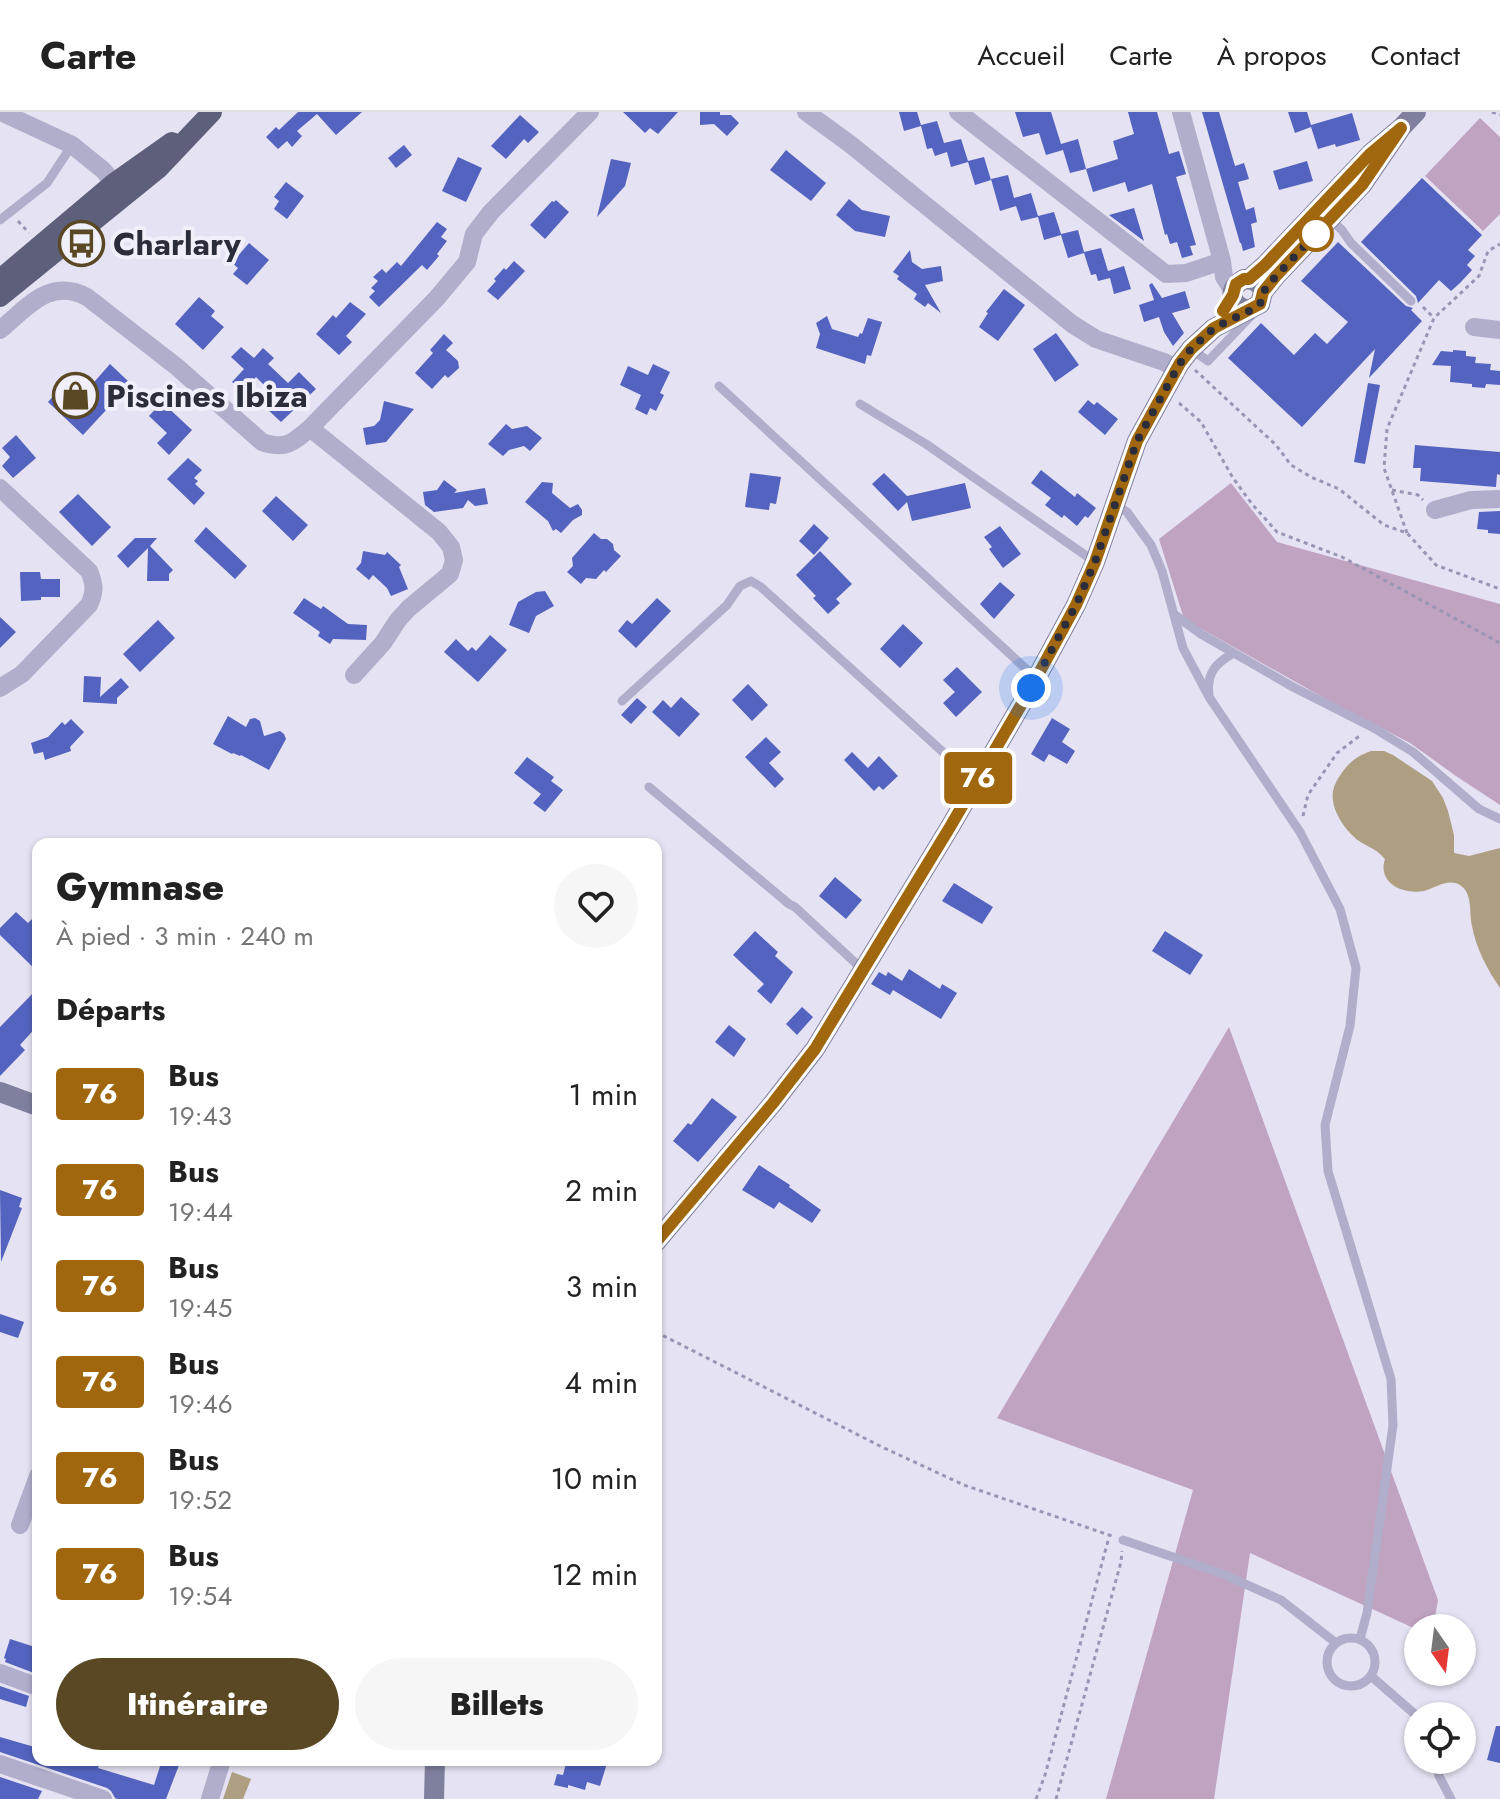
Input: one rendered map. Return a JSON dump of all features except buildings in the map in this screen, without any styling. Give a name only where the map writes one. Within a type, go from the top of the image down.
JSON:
[{"type":"main road","points":[[0,279],[114,183],[212,112]]},
{"type":"main road","points":[[0,297],[158,169],[212,112]]},
{"type":"street","points":[[1,112],[72,145],[114,183]]},
{"type":"street","points":[[0,330],[40,297],[54,290],[77,292],[177,367],[262,442],[275,446],[287,445],[310,428],[436,299],[467,262],[474,234],[491,212],[590,112]]},
{"type":"street","points":[[806,112],[1072,324],[1096,339],[1164,362],[1183,361]]},
{"type":"street","points":[[958,112],[1166,274],[1186,273],[1222,261]]},
{"type":"street","points":[[1181,112],[1222,261],[1246,294]]},
{"type":"street","points":[[662,1235],[815,1049],[864,970],[976,782],[1076,605],[1095,562],[1137,441],[1183,361],[1246,294],[1265,265],[1362,185],[1401,128],[1416,112]]},
{"type":"street","points":[[1474,327],[1500,330]]},
{"type":"street","points":[[310,428],[439,532],[451,547],[454,560],[450,574],[409,608],[354,675]]},
{"type":"street","points":[[0,488],[89,571],[95,592],[89,605],[22,674],[0,688]]},
{"type":"street","points":[[1435,510],[1471,500],[1500,499]]},
{"type":"street","points":[[0,1092],[32,1104]]},
{"type":"street","points":[[20,1525],[32,1492]]},
{"type":"street","points":[[0,1673],[32,1685]]},
{"type":"street","points":[[0,1764],[103,1799]]},
{"type":"street","points":[[210,1799],[220,1766]]},
{"type":"street","points":[[434,1799],[435,1766]]},
{"type":"lane","points":[[0,220],[47,183],[72,145]]},
{"type":"lane","points":[[1325,214],[1411,301]]},
{"type":"lane","points":[[1183,361],[1208,361],[1249,318],[1246,294]]},
{"type":"lane","points":[[719,386],[1036,678]]},
{"type":"lane","points":[[860,404],[926,444],[1095,562]]},
{"type":"lane","points":[[1115,504],[1127,512],[1151,545],[1162,571],[1183,648],[1209,697],[1300,832],[1340,909],[1356,968],[1350,1026],[1325,1125],[1328,1171],[1391,1379],[1393,1425],[1367,1613],[1360,1639]]},
{"type":"lane","points":[[622,701],[727,605],[740,586],[751,581],[976,782]]},
{"type":"lane","points":[[1175,615],[1201,634],[1293,687],[1372,727],[1413,752],[1479,809],[1500,819]]},
{"type":"lane","points":[[1209,697],[1210,674],[1224,658],[1234,653]]},
{"type":"lane","points":[[649,787],[795,907],[864,970]]},
{"type":"lane","points":[[1123,1540],[1223,1574],[1281,1600],[1336,1643]]},
{"type":"lane","points":[[1343,1639],[1360,1639],[1366,1643],[1376,1662],[1365,1682],[1349,1687],[1334,1680],[1326,1665],[1327,1657],[1330,1649],[1343,1639]]},
{"type":"lane","points":[[1371,1676],[1404,1705]]},
{"type":"lane","points":[[1439,1774],[1451,1799]]},
{"type":"path","points":[[1492,112],[1500,115]]},
{"type":"path","points":[[11,211],[35,241]]},
{"type":"path","points":[[1500,244],[1488,251],[1479,276],[1434,318],[1387,429],[1384,468],[1407,533],[1436,565],[1500,589]]},
{"type":"path","points":[[1411,301],[1422,306],[1434,318]]},
{"type":"path","points":[[1183,361],[1276,445],[1291,465],[1339,489],[1384,525],[1407,533]]},
{"type":"path","points":[[1164,391],[1201,422],[1233,478],[1277,532],[1342,557],[1500,643]]},
{"type":"path","points":[[1392,490],[1418,495],[1435,510]]},
{"type":"path","points":[[1300,832],[1308,795],[1337,753],[1372,727]]},
{"type":"path","points":[[662,1335],[882,1447],[964,1485],[1123,1540],[1121,1562],[1056,1799]]},
{"type":"path","points":[[1036,1799],[1109,1535]]},
{"type":"shaded area","points":[[1480,118],[1500,137],[1500,214],[1483,231],[1425,176]]},
{"type":"shaded area","points":[[1231,483],[1277,542],[1500,604],[1500,805],[1410,743],[1184,619],[1159,539]]},
{"type":"shaded area","points":[[1371,751],[1393,755],[1432,781],[1448,811],[1454,835],[1454,853],[1469,856],[1500,848],[1500,988],[1476,942],[1469,898],[1464,889],[1455,883],[1416,892],[1394,886],[1385,875],[1385,859],[1354,837],[1340,819],[1334,805],[1335,785],[1350,763]]},
{"type":"shaded area","points":[[1229,1027],[1438,1600],[1436,1614],[1404,1614],[1404,1624],[1250,1553],[1214,1799],[1106,1799],[1193,1490],[997,1418]]},
{"type":"shaded area","points":[[232,1772],[251,1779],[243,1799],[223,1799]]},
{"type":"bus line","name":"76","points":[[662,1235],[815,1049],[950,827],[1076,605],[1095,562],[1137,441],[1180,363],[1214,328],[1260,304],[1263,292],[1276,276],[1362,185],[1401,128],[1370,154],[1265,265],[1249,279],[1236,284],[1223,311]]},
{"type":"place","name":"Charlary","points":[[82,244]]},
{"type":"place","name":"Piscines Ibiza","points":[[75,396]]},
{"type":"route","points":[[1031,688],[1056,645],[1095,562],[1137,441],[1180,363],[1214,328],[1257,307],[1264,297],[1263,292],[1316,234]]}]
